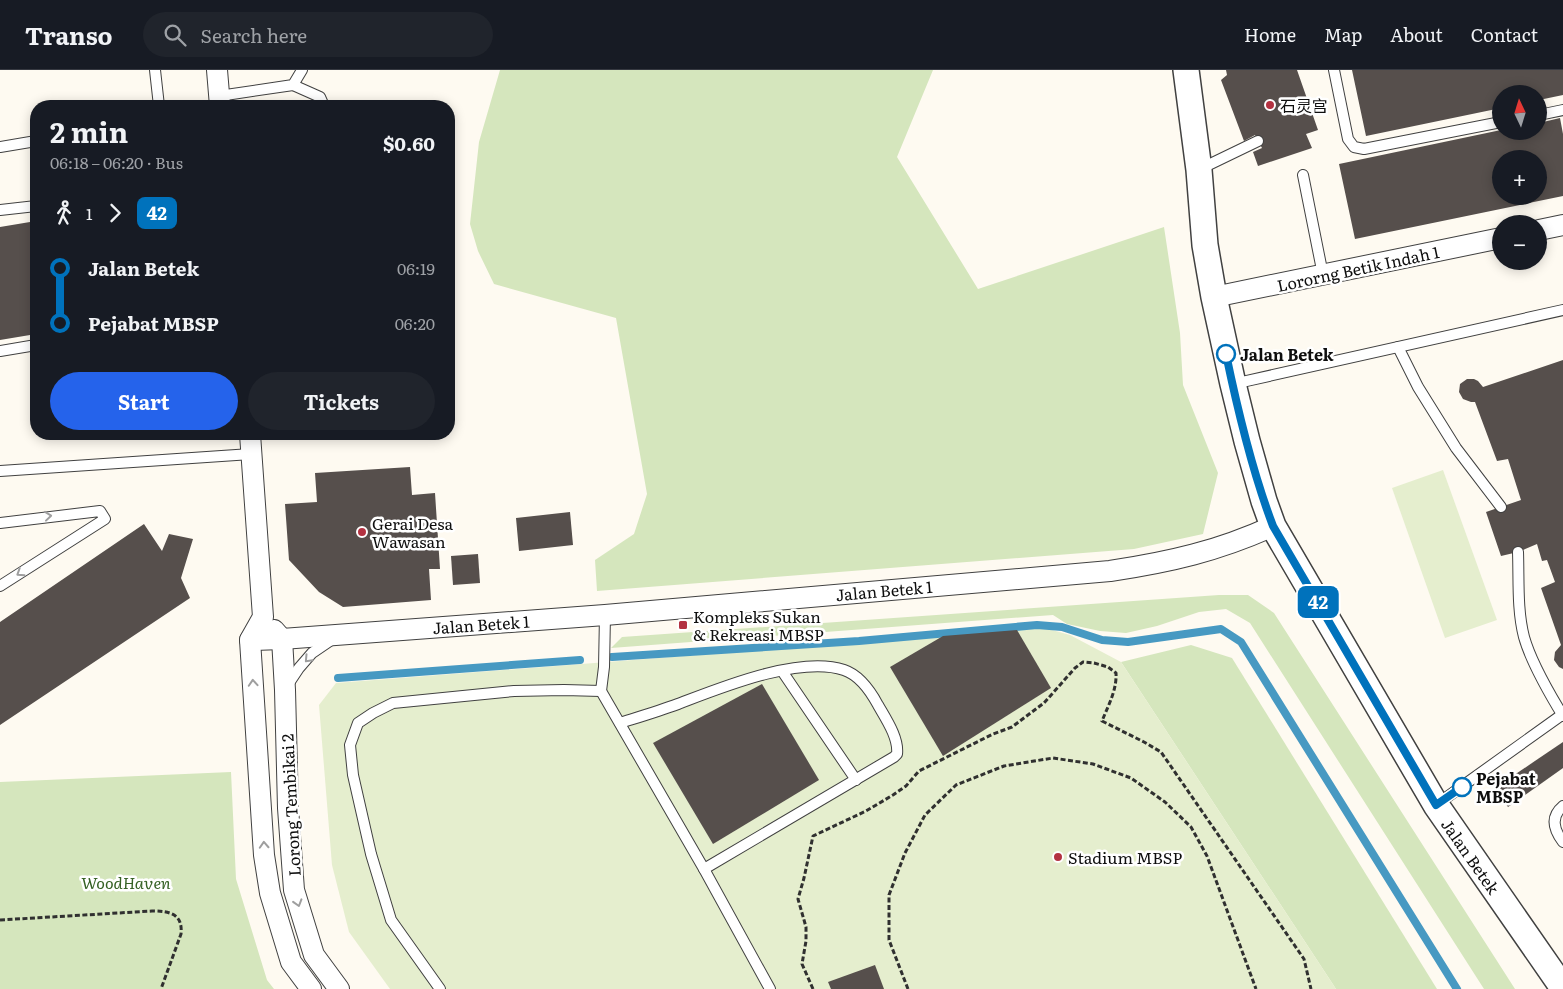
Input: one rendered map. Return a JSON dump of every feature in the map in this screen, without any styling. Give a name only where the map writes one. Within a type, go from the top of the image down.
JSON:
[{"type":"street","points":[[217,70],[220,100]]},
{"type":"street","name":"Jalan Betek","points":[[1186,70],[1199,170],[1205,245],[1214,297],[1232,384],[1264,501],[1273,526],[1436,805],[1563,988]]},
{"type":"street","points":[[1547,228],[1563,225]]},
{"type":"street","name":"Lororng Betik Indah 1","points":[[1214,297],[1492,240]]},
{"type":"street","points":[[250,440],[263,617],[250,640]]},
{"type":"street","name":"Jalan Betek 1","points":[[250,640],[605,615],[1120,569],[1148,565],[1209,551],[1245,539],[1273,526]]},
{"type":"street","points":[[263,617],[282,639]]},
{"type":"street","name":"Lorong Tembikai 2","points":[[282,639],[288,808],[294,890],[314,955],[339,989]]},
{"type":"street","name":"Lorong Tembikai 2","points":[[250,640],[264,855],[270,893],[291,962],[310,989]]},
{"type":"street","points":[[262,810],[288,808]]},
{"type":"lane","points":[[155,70],[158,100]]},
{"type":"lane","points":[[293,85],[302,70]]},
{"type":"lane","points":[[1334,70],[1348,139],[1354,147],[1364,149],[1492,124]]},
{"type":"lane","points":[[225,100],[293,85],[320,97],[321,100]]},
{"type":"lane","points":[[1548,113],[1563,110]]},
{"type":"lane","points":[[0,147],[30,142]]},
{"type":"lane","points":[[1199,170],[1258,142]]},
{"type":"lane","points":[[1303,175],[1323,275]]},
{"type":"lane","points":[[0,210],[30,207]]},
{"type":"lane","points":[[1232,384],[1563,310]]},
{"type":"lane","points":[[0,351],[30,346]]},
{"type":"lane","points":[[1398,347],[1418,388],[1456,448],[1501,507]]},
{"type":"lane","points":[[0,471],[251,454]]},
{"type":"lane","points":[[0,523],[100,511],[105,519],[0,586]]},
{"type":"lane","points":[[1436,805],[1563,715],[1531,655],[1524,637],[1519,603],[1518,552]]},
{"type":"lane","points":[[605,615],[604,667],[601,691],[704,869],[770,989]]},
{"type":"lane","points":[[285,690],[299,668],[312,653],[339,635]]},
{"type":"lane","points":[[620,723],[725,686],[798,667],[827,667],[845,670],[857,677],[872,695],[897,743],[898,754],[704,869]]},
{"type":"lane","points":[[782,670],[856,780]]},
{"type":"lane","points":[[440,989],[391,920],[371,854],[354,775],[350,745],[358,723],[393,703],[514,692],[601,691]]},
{"type":"lane","points":[[1563,806],[1556,814],[1554,823],[1557,833],[1563,842]]},
{"type":"path","points":[[813,989],[802,964],[806,941],[806,927],[798,898],[813,836],[866,811],[906,786],[919,771],[993,734],[1012,727],[1044,703],[1082,662],[1108,667],[1116,673],[1111,700],[1102,721],[1144,742],[1161,752],[1166,758],[1304,959],[1311,989]]},
{"type":"path","points":[[908,989],[889,940],[889,895],[905,853],[925,815],[956,785],[1004,766],[1053,758],[1093,764],[1131,778],[1165,802],[1191,827],[1206,856],[1256,989]]},
{"type":"path","points":[[0,920],[158,911],[172,913],[179,920],[182,927],[181,934],[161,989]]},
{"type":"green space","points":[[500,70],[933,70],[897,157],[978,289],[1164,227],[1180,333],[1183,385],[1218,473],[1203,534],[1134,549],[597,591],[595,560],[634,534],[647,494],[616,318],[494,284],[478,251],[470,224],[479,142]]},
{"type":"green space","points":[[1443,470],[1497,620],[1445,638],[1392,488]]},
{"type":"green space","points":[[1219,595],[1248,595],[1274,613],[1515,989],[1484,989],[1250,623],[1226,609],[1199,612],[1157,626],[1126,633],[1100,631],[1067,624],[1053,615],[611,648],[622,637]]},
{"type":"green space","points":[[1045,628],[1070,635],[1121,662],[1336,989],[390,989],[349,932],[332,865],[319,705],[336,683]]},
{"type":"green space","points":[[1191,645],[1232,658],[1437,989],[1336,989],[1121,662]]},
{"type":"green space","name":"WoodHaven","points":[[231,772],[236,879],[267,980],[274,989],[0,989],[0,782]]},
{"type":"building","name":"石灵宫","points":[[1226,70],[1297,70],[1318,130],[1306,134],[1312,148],[1258,166],[1253,152],[1262,148],[1255,135],[1244,141],[1221,80],[1227,75]]},
{"type":"building","points":[[1352,70],[1563,70],[1563,95],[1548,98],[1548,85],[1492,85],[1492,110],[1366,136]]},
{"type":"building","points":[[1560,118],[1563,134],[1563,196],[1547,199],[1547,150],[1492,150],[1492,205],[1519,205],[1355,239],[1339,164],[1492,132],[1492,140],[1548,140],[1548,121]]},
{"type":"building","points":[[30,222],[30,335],[0,340],[0,227]]},
{"type":"building","points":[[1563,360],[1563,669],[1554,660],[1555,652],[1561,645],[1541,588],[1555,582],[1547,560],[1542,561],[1537,544],[1518,552],[1501,556],[1486,512],[1521,500],[1508,459],[1497,461],[1475,402],[1463,399],[1459,392],[1460,384],[1467,379],[1478,381],[1483,387]]},
{"type":"building","name":"Gerai Desa Wawasan","points":[[410,467],[412,495],[435,493],[440,569],[429,569],[431,600],[343,607],[319,592],[289,560],[285,504],[317,502],[315,473]]},
{"type":"building","points":[[570,512],[573,545],[519,551],[516,518]]},
{"type":"building","points":[[144,524],[162,551],[169,534],[193,539],[181,578],[190,598],[0,725],[0,622]]},
{"type":"building","points":[[478,554],[480,583],[453,585],[451,556]]},
{"type":"building","points":[[1017,630],[1051,688],[943,756],[890,667],[943,636]]},
{"type":"building","points":[[762,684],[819,780],[713,844],[653,743]]},
{"type":"building","points":[[1563,742],[1563,768],[1508,807],[1495,788]]},
{"type":"building","points":[[875,965],[884,989],[831,989],[828,982]]},
{"type":"waterway","points":[[612,657],[859,641],[1037,625],[1062,627],[1102,640],[1128,642],[1221,629],[1241,642],[1457,989]]},
{"type":"waterway","points":[[338,678],[580,660]]},
{"type":"bus line","name":"42","points":[[1226,354],[1247,441],[1273,526],[1436,805],[1462,787]]},
{"type":"place","name":"石灵宫","points":[[1270,105]]},
{"type":"place","name":"Jalan Betek","points":[[1226,354]]},
{"type":"place","name":"Gerai Desa Wawasan","points":[[362,532]]},
{"type":"place","name":"Kompleks Sukan & Rekreasi MBSP","points":[[683,625]]},
{"type":"place","name":"Pejabat MBSP","points":[[1462,787]]},
{"type":"place","name":"Stadium MBSP","points":[[1058,857]]}]
